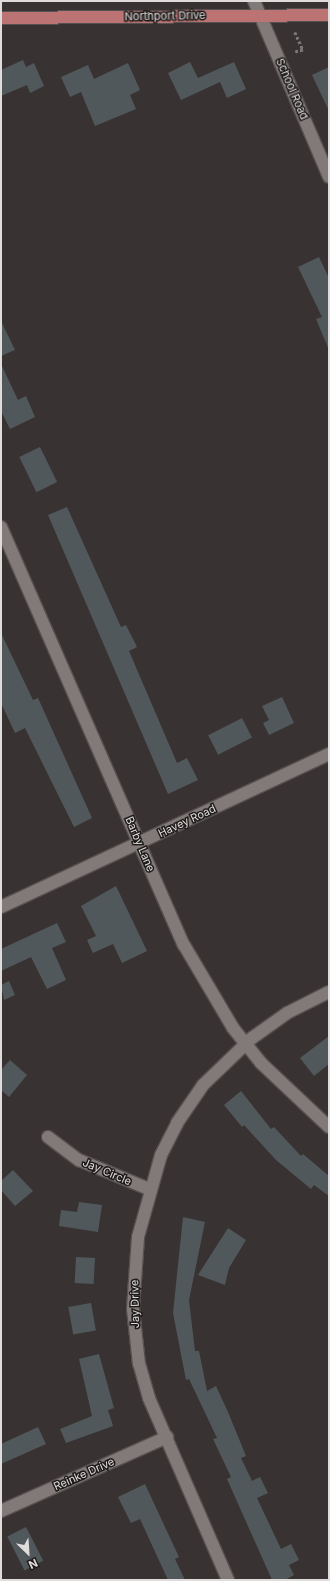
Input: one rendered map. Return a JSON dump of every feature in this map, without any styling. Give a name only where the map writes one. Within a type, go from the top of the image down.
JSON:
[{"type":"main road","name":"Northport Drive","points":[[1,18],[329,14]]},
{"type":"street","name":"School Road","points":[[254,1],[329,177]]},
{"type":"street","name":"Barby Lane","points":[[1,527],[184,945],[245,1043],[279,1082],[329,1127]]},
{"type":"street","name":"Havey Road","points":[[1,907],[329,754]]},
{"type":"street","name":"Jay Drive","points":[[228,1580],[167,1437],[139,1364],[133,1309],[138,1237],[149,1189],[176,1123],[203,1085],[245,1043],[288,1013],[329,992]]},
{"type":"street","name":"Jay Circle","points":[[48,1137],[79,1160],[149,1189]]},
{"type":"street","name":"Reinke Drive","points":[[1,1511],[167,1437]]},
{"type":"path","points":[[294,32],[302,50],[295,52]]},
{"type":"building","points":[[23,60],[26,67],[34,63],[44,86],[30,93],[27,85],[1,96],[1,70]]},
{"type":"building","points":[[190,62],[198,78],[234,62],[246,89],[227,98],[220,82],[181,100],[168,73]]},
{"type":"building","points":[[128,63],[140,90],[130,95],[136,109],[95,126],[81,92],[70,97],[61,77],[88,65],[94,79]]},
{"type":"building","points":[[329,67],[329,111],[312,75]]},
{"type":"building","points":[[319,257],[329,278],[329,350],[316,319],[322,317],[298,267]]},
{"type":"building","points":[[1,321],[15,350],[1,356]]},
{"type":"building","points":[[1,364],[18,400],[26,396],[35,417],[10,429],[1,411]]},
{"type":"building","points":[[40,447],[57,482],[36,492],[19,457]]},
{"type":"building","points":[[67,507],[121,627],[126,625],[137,647],[129,651],[177,763],[187,758],[198,780],[168,794],[48,515]]},
{"type":"building","points":[[1,633],[33,700],[38,698],[92,818],[74,827],[25,728],[15,733],[1,703]]},
{"type":"building","points":[[282,697],[294,723],[269,735],[263,723],[269,720],[262,706]]},
{"type":"building","points":[[242,718],[252,738],[218,755],[208,735]]},
{"type":"building","points":[[116,886],[147,951],[122,963],[113,944],[93,953],[87,940],[96,936],[81,906]]},
{"type":"building","points":[[57,923],[66,942],[52,948],[66,980],[47,989],[31,957],[1,971],[1,949]]},
{"type":"building","points":[[9,981],[15,995],[4,1000],[1,985]]},
{"type":"building","points":[[329,1036],[329,1064],[314,1076],[300,1058]]},
{"type":"building","points":[[10,1060],[27,1075],[9,1097],[1,1090],[1,1070]]},
{"type":"building","points":[[241,1091],[271,1129],[274,1127],[301,1156],[303,1154],[329,1176],[329,1196],[314,1185],[311,1189],[276,1160],[244,1125],[242,1127],[224,1105]]},
{"type":"building","points":[[13,1170],[33,1191],[15,1206],[1,1190],[1,1181]]},
{"type":"building","points":[[79,1202],[102,1205],[98,1232],[59,1226],[61,1210],[77,1212]]},
{"type":"building","points":[[183,1217],[205,1222],[189,1300],[195,1351],[199,1351],[207,1391],[216,1386],[228,1412],[246,1456],[241,1458],[252,1481],[260,1477],[268,1493],[257,1498],[281,1549],[291,1544],[299,1560],[289,1565],[294,1575],[285,1580],[272,1580],[227,1479],[231,1477],[213,1439],[217,1438],[189,1379],[186,1380],[173,1313]]},
{"type":"building","points":[[228,1228],[246,1240],[229,1268],[225,1285],[198,1275]]},
{"type":"building","points":[[76,1257],[95,1258],[94,1284],[75,1283]]},
{"type":"building","points":[[91,1303],[96,1331],[73,1335],[68,1307]]},
{"type":"building","points":[[99,1354],[114,1408],[108,1410],[113,1426],[66,1443],[60,1429],[92,1416],[79,1359]]},
{"type":"building","points":[[38,1427],[46,1444],[1,1464],[1,1444]]},
{"type":"building","points":[[145,1484],[179,1557],[175,1559],[185,1580],[168,1580],[140,1519],[131,1523],[118,1497]]},
{"type":"building","points":[[26,1527],[43,1561],[25,1570],[7,1537]]}]
